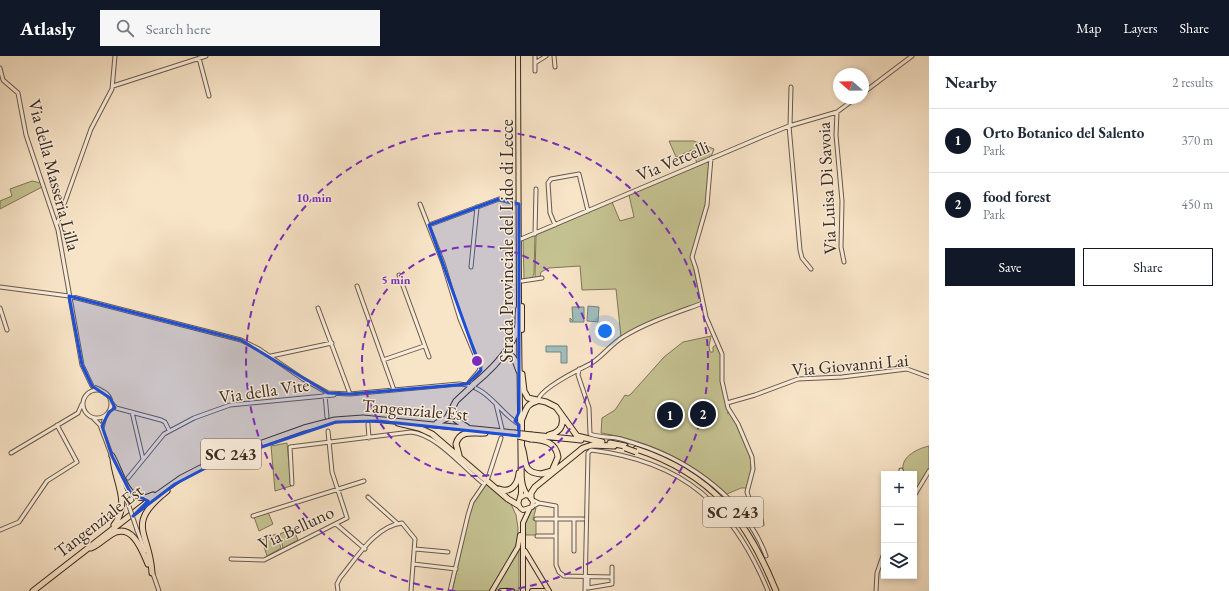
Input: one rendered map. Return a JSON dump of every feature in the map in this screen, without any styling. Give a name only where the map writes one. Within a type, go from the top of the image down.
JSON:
[{"type":"highway","points":[[496,362],[514,338],[517,328],[519,308]]},
{"type":"highway","points":[[420,423],[444,421],[449,416],[454,403],[470,386],[503,356],[513,357],[516,360],[521,373],[525,393],[528,398],[550,404],[558,409],[572,432],[577,436],[602,442]]},
{"type":"highway","points":[[521,423],[525,408],[528,405],[539,401]]},
{"type":"highway","points":[[454,403],[453,413],[458,422],[486,432]]},
{"type":"highway","points":[[531,436],[549,435],[558,431],[563,422],[558,409]]},
{"type":"highway","name":"Tangenziale Est","points":[[32,591],[172,485],[220,458],[318,424],[335,420],[363,418],[420,423],[486,432]]},
{"type":"highway","name":"Tangenziale Est","points":[[172,485],[217,462],[320,426],[336,422],[363,420],[531,436]]},
{"type":"highway","points":[[398,423],[427,431],[464,460],[487,482],[520,507]]},
{"type":"highway","points":[[464,460],[456,449],[456,444],[459,437],[467,433],[486,432]]},
{"type":"highway","points":[[522,447],[524,462],[529,469],[541,474],[552,471],[557,461],[557,453],[555,448],[547,441],[531,436]]},
{"type":"highway","name":"SC 243","points":[[531,436],[602,442],[625,447],[636,450],[683,470],[696,478],[723,501],[736,515],[754,541],[775,591]]},
{"type":"highway","name":"SC 243","points":[[531,436],[625,447]]},
{"type":"highway","points":[[531,498],[532,491],[535,487],[583,448],[592,445],[614,446]]},
{"type":"highway","points":[[112,458],[128,489],[135,495],[141,497],[150,496],[172,485]]},
{"type":"highway","points":[[92,546],[115,523],[121,512],[123,499],[112,458]]},
{"type":"highway","points":[[487,482],[500,489],[508,490],[514,487],[518,482],[520,473]]},
{"type":"highway","points":[[153,574],[143,533],[143,520],[151,504],[172,485]]},
{"type":"highway","points":[[92,546],[115,532],[129,533],[136,540],[153,574]]},
{"type":"highway","name":"Tangenziale Est","points":[[36,591],[92,546]]},
{"type":"main road","name":"Strada Provinciale del Lido di Lecce","points":[[519,56],[519,308],[521,373],[519,412],[521,423]]},
{"type":"main road","name":"Strada Provinciale del Lido di Lecce","points":[[519,56],[522,281],[521,423]]},
{"type":"main road","points":[[521,423],[523,484],[525,491],[531,498],[530,508],[524,517],[522,591]]},
{"type":"main road","points":[[521,423],[520,535],[522,591]]},
{"type":"main road","points":[[520,498],[525,495],[531,498]]},
{"type":"main road","points":[[520,507],[530,508]]},
{"type":"main road","points":[[523,528],[526,556],[549,591]]},
{"type":"main road","points":[[492,591],[518,547],[520,535]]},
{"type":"main road","points":[[501,591],[512,591]]},
{"type":"main road","points":[[532,591],[544,591]]},
{"type":"street","points":[[57,225],[91,130],[113,86],[116,56]]},
{"type":"street","points":[[113,86],[206,56]]},
{"type":"street","points":[[535,56],[535,71]]},
{"type":"street","points":[[535,64],[546,56]]},
{"type":"street","points":[[554,56],[555,67]]},
{"type":"street","points":[[869,88],[912,56]]},
{"type":"street","points":[[199,57],[209,96]]},
{"type":"street","name":"Via della Masseria Lilla","points":[[0,68],[3,80],[18,93],[26,135],[57,225],[82,365],[90,382]]},
{"type":"street","points":[[791,87],[790,126],[800,250],[802,258],[811,268]]},
{"type":"street","name":"Via Vercelli","points":[[521,239],[790,126],[837,112],[848,104]]},
{"type":"street","name":"Via Luisa Di Savoia","points":[[837,112],[836,135],[843,213],[841,247],[844,262]]},
{"type":"street","points":[[711,158],[707,205],[701,232],[692,255],[702,304],[722,354],[722,381],[727,403],[741,429],[752,457],[752,474],[747,492],[749,498],[758,506],[762,524]]},
{"type":"street","points":[[555,225],[550,214],[548,183],[551,179],[579,174],[588,211]]},
{"type":"street","points":[[535,234],[536,189]]},
{"type":"street","points":[[428,225],[499,199],[519,204]]},
{"type":"street","points":[[420,204],[443,263],[460,319],[480,367],[470,386]]},
{"type":"street","points":[[471,267],[477,207]]},
{"type":"street","points":[[399,275],[429,357]]},
{"type":"street","points":[[522,281],[542,278]]},
{"type":"street","points":[[356,286],[394,390]]},
{"type":"street","points":[[0,287],[69,296],[241,340],[271,357],[318,388],[338,394],[460,384],[470,386],[483,391],[512,418],[521,423]]},
{"type":"street","points":[[539,401],[542,394],[571,373],[590,364],[610,345],[635,330],[702,304]]},
{"type":"street","points":[[0,308],[7,330]]},
{"type":"street","points":[[318,308],[350,394]]},
{"type":"street","points":[[271,357],[332,343]]},
{"type":"street","points":[[383,360],[424,346]]},
{"type":"street","points":[[578,369],[578,375],[590,408],[590,434],[631,442],[670,457],[689,467],[712,484],[744,517],[760,541],[766,556]]},
{"type":"street","name":"Via Giovanni Lai","points":[[727,403],[755,395],[798,379],[842,377],[907,369],[929,377]]},
{"type":"street","points":[[571,373],[578,375]]},
{"type":"street","points":[[90,382],[94,387],[107,394],[115,407],[161,420],[165,422],[169,430],[128,478]]},
{"type":"street","points":[[11,453],[78,413],[90,382]]},
{"type":"street","points":[[87,393],[94,390],[101,390]]},
{"type":"street","name":"Via della Vite","points":[[169,430],[230,405],[338,394]]},
{"type":"street","points":[[325,395],[327,417]]},
{"type":"street","points":[[83,402],[83,408],[89,416]]},
{"type":"street","points":[[103,431],[102,422],[111,402]]},
{"type":"street","points":[[496,404],[500,413],[502,429]]},
{"type":"street","points":[[93,418],[100,418],[113,410],[120,409]]},
{"type":"street","points":[[132,412],[144,460]]},
{"type":"street","points":[[512,418],[516,417],[519,412]]},
{"type":"street","points":[[78,413],[93,418],[99,423],[103,431],[159,591]]},
{"type":"street","points":[[368,424],[369,438]]},
{"type":"street","points":[[0,530],[19,522],[47,481],[77,462],[57,425]]},
{"type":"street","points":[[328,430],[332,472],[338,489]]},
{"type":"street","points":[[292,484],[290,447],[330,444],[412,432],[425,435],[433,439],[487,482]]},
{"type":"street","points":[[450,591],[456,569],[460,544],[470,509],[475,498],[487,482],[501,438]]},
{"type":"street","points":[[628,456],[631,442]]},
{"type":"street","points":[[612,567],[612,584],[588,590],[588,451],[591,450],[628,456],[657,465],[678,476],[716,505],[745,542],[755,560],[768,591]]},
{"type":"street","points":[[917,491],[929,471]]},
{"type":"street","points":[[253,516],[364,481]]},
{"type":"street","name":"Via Belluno","points":[[231,559],[264,560],[347,518],[338,489]]},
{"type":"street","points":[[368,497],[397,523],[404,524],[415,539],[411,591]]},
{"type":"street","points":[[531,498],[539,503],[555,505],[556,565],[559,572],[564,576],[612,577]]},
{"type":"street","points":[[530,508],[539,503]]},
{"type":"street","points":[[536,519],[583,519]]},
{"type":"street","points":[[574,519],[574,551]]},
{"type":"street","points":[[338,591],[338,581],[378,534],[397,523]]},
{"type":"street","points":[[336,524],[365,549]]},
{"type":"street","points":[[537,536],[556,536]]},
{"type":"street","points":[[414,549],[448,552]]},
{"type":"street","points":[[876,591],[877,573],[881,562]]},
{"type":"street","points":[[413,564],[456,569]]},
{"type":"street","points":[[585,591],[587,577]]},
{"type":"highlighted area","points":[[499,199],[519,204],[519,412],[515,421],[519,425],[519,436],[378,421],[336,422],[217,462],[175,484],[133,516],[148,501],[130,492],[112,456],[102,426],[109,412],[115,408],[110,398],[92,386],[82,365],[69,296],[241,340],[328,393],[350,394],[467,384],[481,370],[429,225]]},
{"type":"shaded area","points":[[669,141],[694,141],[714,149],[711,157],[697,163],[692,150],[676,157]]},
{"type":"shaded area","points":[[709,161],[706,205],[698,237],[691,255],[701,303],[635,329],[621,337],[616,289],[582,290],[580,266],[549,268],[541,272],[540,277],[535,278],[536,235],[612,202],[620,221],[634,217],[629,195]]},
{"type":"shaded area","points":[[32,181],[41,183],[42,187],[0,209],[0,201],[12,196],[10,189]]},
{"type":"shaded area","points":[[535,235],[534,274],[532,278],[524,279],[523,240]]},
{"type":"shaded area","points":[[711,336],[709,346],[710,352],[713,352],[713,347],[716,345],[721,355],[721,380],[729,412],[727,413],[730,413],[733,416],[745,443],[751,469],[750,478],[746,488],[741,488],[727,494],[699,472],[669,454],[636,441],[601,433],[602,418],[615,410],[625,395],[628,396],[631,394],[664,357],[683,342]]},
{"type":"shaded area","points":[[287,443],[291,486],[275,491],[271,446]]},
{"type":"shaded area","points":[[929,446],[929,468],[917,489],[917,471],[904,471],[903,468],[909,455],[919,449]]},
{"type":"shaded area","points":[[486,483],[511,504],[516,515],[518,528],[517,547],[490,591],[452,591],[471,507]]},
{"type":"shaded area","points":[[533,508],[536,508],[533,520],[536,520],[536,535],[526,535],[524,524],[527,513]]},
{"type":"shaded area","points":[[268,512],[273,524],[259,531],[254,517]]},
{"type":"shaded area","points":[[293,528],[298,540],[283,548],[280,534]]},
{"type":"shaded area","points":[[276,534],[281,548],[267,556],[262,540]]},
{"type":"shaded area","points":[[519,546],[519,591],[507,588],[493,591]]},
{"type":"water","points":[[588,306],[599,307],[598,322],[587,321]]},
{"type":"water","points":[[572,307],[584,307],[584,322],[570,322],[570,318],[573,321]]},
{"type":"water","points":[[546,346],[567,346],[567,363],[561,363],[561,352],[546,352]]},
{"type":"place","name":"food forest","points":[[703,414]]},
{"type":"place","name":"Orto Botanico del Salento","points":[[670,415]]}]
